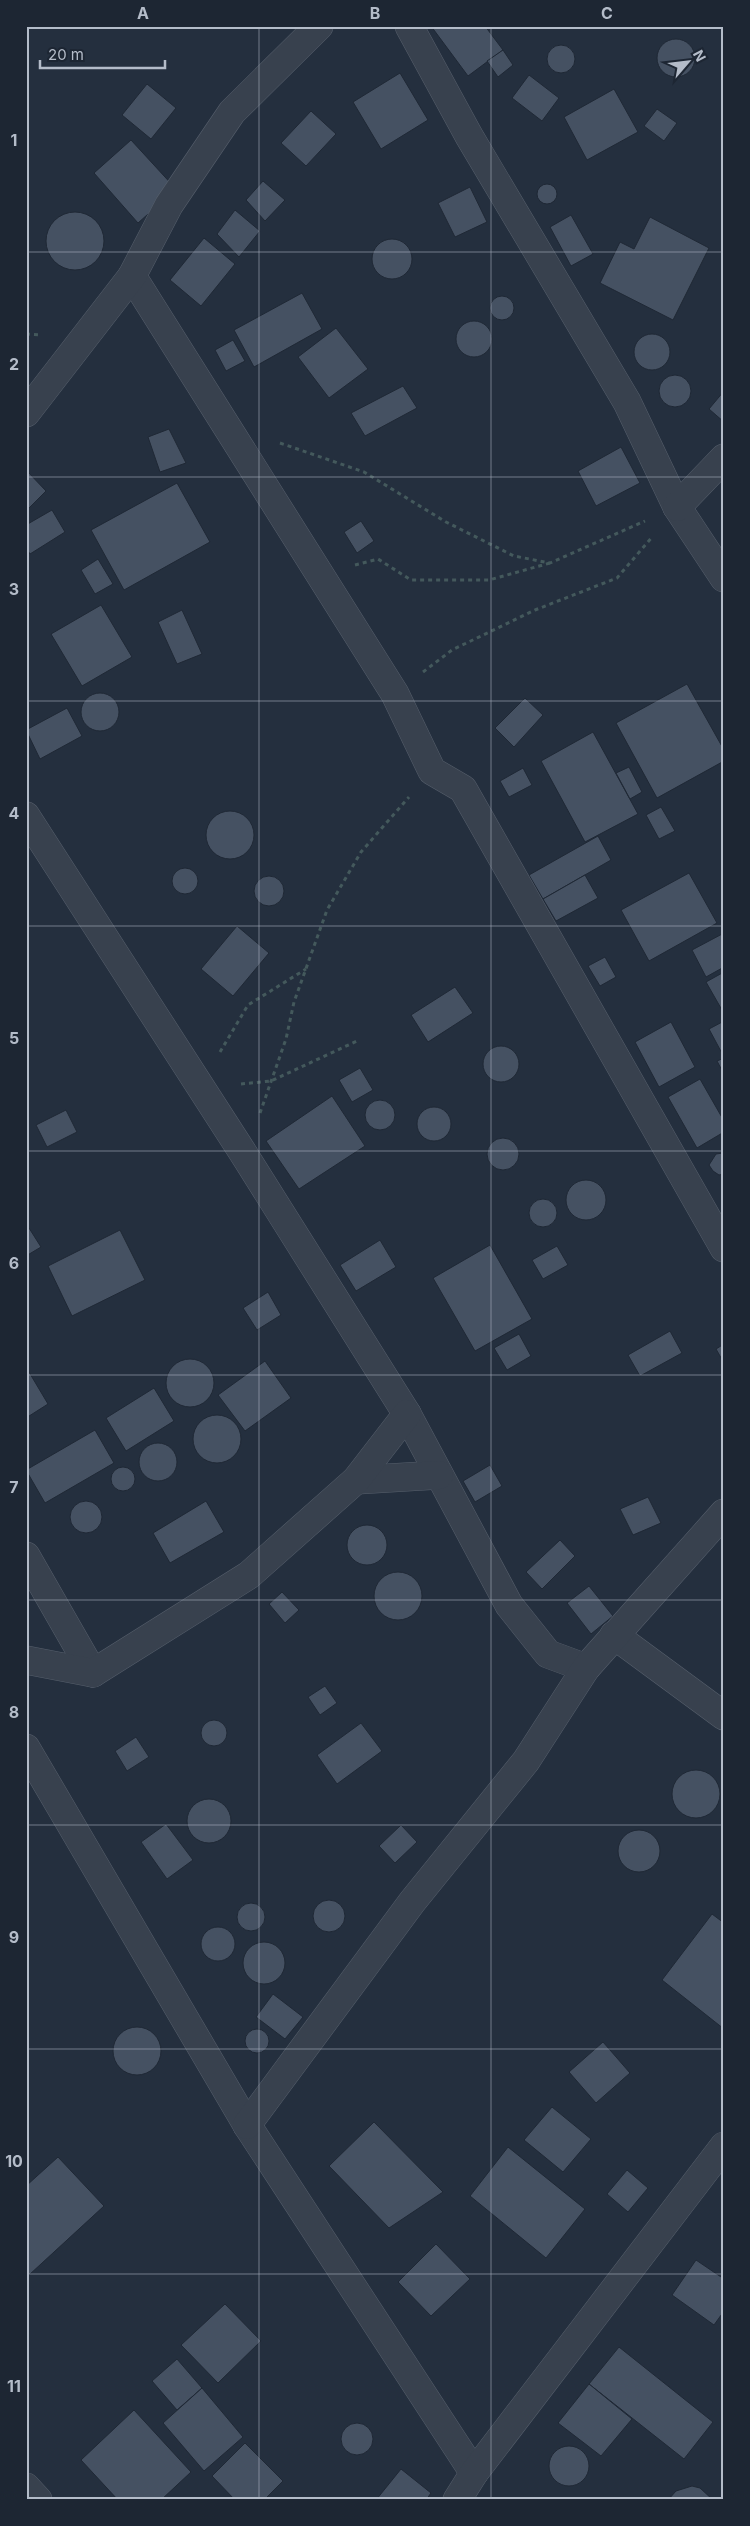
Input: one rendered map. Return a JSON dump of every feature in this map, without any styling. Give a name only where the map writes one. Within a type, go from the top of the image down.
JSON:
[{"type":"street","points":[[26,413],[132,276],[169,205],[232,112],[318,26]]},
{"type":"street","points":[[408,26],[469,136],[627,402],[678,507],[724,578]]},
{"type":"street","points":[[132,276],[395,694],[432,771],[463,789],[724,1248]]},
{"type":"street","points":[[678,507],[724,458]]},
{"type":"street","points":[[26,816],[245,1156],[407,1414],[509,1605],[548,1654],[586,1668]]},
{"type":"street","points":[[26,1660],[94,1673],[249,1575],[356,1480],[407,1414]]},
{"type":"street","points":[[356,1480],[439,1475]]},
{"type":"street","points":[[247,2126],[412,1902],[526,1761],[586,1668],[724,1512]]},
{"type":"street","points":[[26,1556],[94,1673]]},
{"type":"street","points":[[614,1635],[724,1716]]},
{"type":"street","points":[[26,1748],[247,2126],[474,2473]]},
{"type":"street","points":[[457,2500],[474,2473],[724,2146]]},
{"type":"street","points":[[26,2487],[38,2500]]},
{"type":"path","points":[[225,425],[364,472],[446,522],[514,556],[550,563]]},
{"type":"path","points":[[319,574],[378,559],[411,580],[490,580],[550,563],[678,507]]},
{"type":"path","points":[[452,650],[535,610],[617,578],[678,507]]},
{"type":"path","points":[[245,1156],[286,1039],[294,1002],[327,910],[361,852],[432,771]]},
{"type":"path","points":[[202,1089],[225,1042],[248,1005],[306,968]]},
{"type":"path","points":[[202,1089],[271,1081],[356,1041]]},
{"type":"building","points":[[431,26],[485,26],[503,50],[468,76]]},
{"type":"building","points":[[676,39],[689,45],[695,58],[689,71],[676,77],[663,71],[657,58],[663,45]]},
{"type":"building","points":[[561,45],[571,49],[575,59],[571,69],[561,73],[551,69],[547,59],[551,49]]},
{"type":"building","points":[[503,50],[513,65],[498,77],[487,61]]},
{"type":"building","points":[[400,73],[428,120],[381,149],[353,102]]},
{"type":"building","points":[[529,75],[559,98],[542,121],[512,98]]},
{"type":"building","points":[[147,84],[176,108],[151,139],[122,115]]},
{"type":"building","points":[[614,89],[638,132],[587,160],[564,117]]},
{"type":"building","points":[[657,109],[677,123],[664,141],[644,126]]},
{"type":"building","points":[[311,111],[336,134],[306,166],[281,143]]},
{"type":"building","points":[[131,140],[176,189],[138,223],[94,173]]},
{"type":"building","points":[[263,181],[285,200],[265,221],[246,200]]},
{"type":"building","points":[[547,184],[554,187],[557,194],[554,201],[547,204],[540,201],[537,194],[540,187]]},
{"type":"building","points":[[470,187],[487,222],[455,237],[438,203]]},
{"type":"building","points":[[235,210],[260,231],[239,257],[217,234]]},
{"type":"building","points":[[75,212],[86,214],[96,220],[102,230],[104,241],[102,252],[96,262],[86,268],[75,270],[64,268],[54,262],[48,252],[46,241],[48,230],[54,220],[64,214]]},
{"type":"building","points":[[571,215],[593,254],[571,266],[550,227]]},
{"type":"building","points":[[650,217],[709,248],[673,320],[600,283],[620,242],[634,249]]},
{"type":"building","points":[[204,238],[235,264],[201,306],[170,280]]},
{"type":"building","points":[[388,239],[396,239],[403,242],[409,248],[412,259],[409,270],[403,276],[396,279],[388,279],[381,276],[375,270],[372,263],[372,255],[375,248],[381,242]]},
{"type":"building","points":[[302,293],[322,329],[254,367],[234,330]]},
{"type":"building","points":[[502,296],[511,299],[514,308],[511,317],[502,320],[493,317],[490,308],[493,299]]},
{"type":"building","points":[[474,321],[487,326],[492,339],[487,352],[474,357],[461,352],[456,339],[461,326]]},
{"type":"building","points":[[336,328],[368,369],[329,398],[298,357]]},
{"type":"building","points":[[652,334],[665,339],[670,352],[665,365],[652,370],[639,365],[634,352],[639,339]]},
{"type":"building","points":[[233,340],[245,361],[226,371],[215,350]]},
{"type":"building","points":[[675,375],[681,376],[686,380],[690,385],[690,397],[686,402],[681,406],[675,407],[669,406],[664,402],[660,397],[659,391],[660,385],[664,380],[669,376]]},
{"type":"building","points":[[403,386],[417,408],[365,436],[351,413]]},
{"type":"building","points":[[724,391],[724,422],[709,409]]},
{"type":"building","points":[[169,429],[186,463],[160,472],[148,437]]},
{"type":"building","points":[[621,447],[640,483],[596,506],[578,471]]},
{"type":"building","points":[[26,472],[46,491],[26,511]]},
{"type":"building","points":[[177,483],[210,542],[124,590],[91,530]]},
{"type":"building","points":[[52,510],[65,532],[30,554],[26,548],[26,525]]},
{"type":"building","points":[[361,521],[374,541],[357,553],[344,532]]},
{"type":"building","points":[[98,559],[113,584],[95,594],[81,570]]},
{"type":"building","points":[[101,605],[132,657],[82,686],[51,634]]},
{"type":"building","points":[[182,610],[202,654],[177,664],[158,622]]},
{"type":"building","points":[[687,684],[724,750],[724,761],[657,798],[616,723]]},
{"type":"building","points":[[100,693],[107,694],[113,699],[118,705],[118,719],[113,725],[107,730],[100,731],[93,730],[87,725],[82,719],[81,712],[82,705],[87,699],[93,694]]},
{"type":"building","points":[[525,698],[543,715],[514,747],[495,728]]},
{"type":"building","points":[[67,708],[82,736],[40,759],[26,730]]},
{"type":"building","points":[[593,732],[638,814],[585,842],[541,761]]},
{"type":"building","points":[[629,767],[642,792],[630,799],[616,773]]},
{"type":"building","points":[[523,768],[532,785],[509,797],[500,781]]},
{"type":"building","points":[[661,807],[675,831],[659,839],[646,815]]},
{"type":"building","points":[[225,811],[235,811],[247,818],[254,830],[254,840],[247,852],[235,859],[225,859],[217,855],[210,848],[206,840],[206,830],[210,822],[217,815]]},
{"type":"building","points":[[598,836],[611,860],[543,899],[529,875]]},
{"type":"building","points":[[185,868],[194,872],[198,881],[194,890],[185,894],[176,890],[172,881],[176,872]]},
{"type":"building","points":[[689,873],[717,923],[649,961],[621,910]]},
{"type":"building","points":[[585,875],[598,898],[556,921],[543,899]]},
{"type":"building","points":[[269,876],[280,880],[284,891],[280,902],[269,906],[258,902],[254,891],[258,880]]},
{"type":"building","points":[[237,926],[269,953],[233,996],[201,969]]},
{"type":"building","points":[[724,933],[724,967],[706,977],[692,950]]},
{"type":"building","points":[[605,957],[616,977],[600,986],[588,966]]},
{"type":"building","points":[[724,972],[724,1009],[722,1010],[706,982]]},
{"type":"building","points":[[455,987],[473,1013],[428,1042],[411,1015]]},
{"type":"building","points":[[724,1021],[724,1057],[709,1029]]},
{"type":"building","points":[[671,1022],[695,1067],[659,1087],[635,1042]]},
{"type":"building","points":[[501,1046],[514,1051],[519,1064],[514,1077],[501,1082],[488,1077],[483,1064],[488,1051]]},
{"type":"building","points":[[724,1058],[724,1074],[717,1061]]},
{"type":"building","points":[[360,1068],[373,1090],[352,1102],[339,1080]]},
{"type":"building","points":[[700,1079],[724,1121],[724,1132],[697,1148],[668,1097]]},
{"type":"building","points":[[332,1096],[365,1146],[299,1189],[266,1141]]},
{"type":"building","points":[[380,1100],[391,1104],[395,1115],[391,1126],[380,1130],[369,1126],[365,1115],[369,1104]]},
{"type":"building","points":[[434,1107],[441,1108],[446,1112],[450,1117],[450,1131],[446,1136],[441,1140],[434,1141],[427,1140],[422,1136],[418,1131],[417,1124],[418,1117],[422,1112],[427,1108]]},
{"type":"building","points":[[66,1110],[77,1132],[47,1147],[36,1125]]},
{"type":"building","points":[[503,1138],[509,1139],[514,1143],[518,1148],[518,1160],[514,1165],[509,1169],[503,1170],[497,1169],[492,1165],[488,1160],[487,1154],[488,1148],[492,1143],[497,1139]]},
{"type":"building","points":[[723,1153],[724,1174],[719,1175],[709,1165],[716,1154]]},
{"type":"building","points":[[590,1180],[597,1183],[603,1189],[606,1200],[605,1208],[597,1217],[590,1220],[582,1220],[575,1217],[567,1208],[566,1196],[569,1189],[578,1181]]},
{"type":"building","points":[[543,1199],[553,1203],[557,1213],[553,1223],[543,1227],[533,1223],[529,1213],[533,1203]]},
{"type":"building","points":[[29,1228],[41,1247],[26,1256],[26,1230]]},
{"type":"building","points":[[120,1230],[145,1280],[72,1316],[48,1266]]},
{"type":"building","points":[[380,1240],[396,1267],[356,1291],[340,1265]]},
{"type":"building","points":[[490,1245],[532,1319],[475,1351],[433,1278]]},
{"type":"building","points":[[557,1246],[568,1265],[543,1279],[532,1260]]},
{"type":"building","points":[[268,1292],[281,1315],[257,1330],[243,1308]]},
{"type":"building","points":[[670,1331],[682,1353],[640,1376],[628,1355]]},
{"type":"building","points":[[519,1334],[531,1356],[507,1370],[494,1348]]},
{"type":"building","points":[[724,1344],[724,1363],[716,1349]]},
{"type":"building","points":[[190,1359],[199,1361],[207,1366],[212,1374],[214,1383],[212,1392],[207,1400],[199,1405],[190,1407],[181,1405],[173,1400],[168,1392],[166,1383],[168,1374],[173,1366],[181,1361]]},
{"type":"building","points":[[265,1361],[291,1398],[245,1431],[218,1395]]},
{"type":"building","points":[[26,1367],[48,1404],[26,1418]]},
{"type":"building","points":[[154,1388],[174,1421],[126,1451],[106,1418]]},
{"type":"building","points":[[217,1415],[226,1417],[234,1422],[239,1430],[241,1439],[239,1448],[234,1456],[226,1461],[217,1463],[208,1461],[200,1456],[195,1448],[193,1439],[195,1430],[200,1422],[208,1417]]},
{"type":"building","points":[[95,1430],[114,1463],[45,1503],[26,1470]]},
{"type":"building","points":[[158,1443],[165,1444],[171,1449],[176,1455],[176,1469],[171,1475],[165,1480],[158,1481],[151,1480],[145,1475],[140,1469],[139,1462],[140,1455],[145,1449],[151,1444]]},
{"type":"building","points":[[490,1465],[502,1486],[475,1502],[463,1481]]},
{"type":"building","points":[[123,1467],[131,1471],[135,1479],[131,1487],[123,1491],[115,1487],[111,1479],[115,1471]]},
{"type":"building","points":[[648,1497],[661,1523],[633,1535],[620,1509]]},
{"type":"building","points":[[86,1501],[92,1502],[97,1506],[101,1511],[101,1523],[97,1528],[92,1532],[86,1533],[80,1532],[75,1528],[71,1523],[70,1517],[71,1511],[75,1506],[80,1502]]},
{"type":"building","points":[[206,1501],[224,1532],[170,1563],[153,1533]]},
{"type":"building","points":[[371,1525],[378,1528],[384,1534],[387,1545],[386,1553],[378,1562],[371,1565],[363,1565],[356,1562],[348,1553],[347,1541],[350,1534],[359,1526]]},
{"type":"building","points":[[560,1540],[575,1556],[542,1589],[526,1572]]},
{"type":"building","points":[[398,1572],[407,1574],[415,1579],[420,1587],[422,1596],[420,1605],[415,1613],[407,1618],[398,1620],[389,1618],[381,1613],[376,1605],[374,1596],[376,1587],[381,1579],[389,1574]]},
{"type":"building","points":[[589,1586],[613,1616],[591,1634],[567,1603]]},
{"type":"building","points":[[282,1592],[299,1610],[285,1623],[269,1604]]},
{"type":"building","points":[[325,1686],[337,1703],[320,1715],[308,1697]]},
{"type":"building","points":[[214,1720],[224,1723],[227,1733],[224,1743],[214,1746],[204,1743],[201,1733],[204,1723]]},
{"type":"building","points":[[361,1723],[382,1751],[337,1784],[317,1755]]},
{"type":"building","points":[[136,1737],[149,1757],[127,1771],[115,1751]]},
{"type":"building","points":[[696,1770],[705,1772],[713,1777],[718,1785],[720,1794],[718,1803],[713,1811],[705,1816],[696,1818],[687,1816],[679,1811],[674,1803],[672,1794],[674,1785],[679,1777],[687,1772]]},
{"type":"building","points":[[209,1799],[221,1803],[227,1809],[231,1821],[227,1833],[221,1839],[209,1843],[197,1839],[191,1833],[187,1821],[191,1809],[197,1803]]},
{"type":"building","points":[[166,1824],[193,1860],[167,1879],[141,1842]]},
{"type":"building","points":[[401,1825],[417,1842],[395,1863],[379,1846]]},
{"type":"building","points":[[635,1830],[643,1830],[654,1836],[660,1851],[654,1866],[643,1872],[635,1872],[624,1866],[618,1855],[618,1847],[624,1836]]},
{"type":"building","points":[[329,1900],[341,1904],[345,1916],[341,1928],[329,1932],[317,1928],[313,1916],[317,1904]]},
{"type":"building","points":[[251,1903],[261,1907],[265,1917],[261,1927],[251,1931],[241,1927],[237,1917],[241,1907]]},
{"type":"building","points":[[712,1914],[724,1923],[724,2029],[662,1980]]},
{"type":"building","points":[[218,1927],[225,1928],[230,1932],[234,1937],[234,1951],[230,1956],[225,1960],[218,1961],[211,1960],[206,1956],[202,1951],[201,1944],[202,1937],[206,1932],[211,1928]]},
{"type":"building","points":[[264,1942],[279,1948],[285,1963],[279,1978],[264,1984],[249,1978],[243,1963],[249,1948]]},
{"type":"building","points":[[273,1994],[303,2017],[285,2039],[256,2017]]},
{"type":"building","points":[[132,2027],[142,2027],[154,2034],[161,2046],[161,2056],[154,2068],[142,2075],[132,2075],[124,2071],[117,2064],[113,2056],[113,2046],[117,2038],[124,2031]]},
{"type":"building","points":[[257,2029],[262,2030],[268,2036],[268,2046],[262,2052],[257,2053],[252,2052],[246,2046],[245,2041],[246,2036],[252,2030]]},
{"type":"building","points":[[603,2042],[630,2073],[596,2103],[569,2072]]},
{"type":"building","points":[[552,2107],[591,2139],[563,2172],[524,2140]]},
{"type":"building","points":[[374,2122],[443,2192],[389,2228],[329,2166]]},
{"type":"building","points":[[508,2147],[585,2209],[546,2258],[470,2196]]},
{"type":"building","points":[[58,2157],[104,2206],[29,2275],[26,2272],[26,2186]]},
{"type":"building","points":[[627,2170],[648,2188],[628,2212],[607,2194]]},
{"type":"building","points":[[436,2244],[470,2279],[431,2316],[398,2282]]},
{"type":"building","points":[[696,2260],[724,2279],[724,2311],[714,2325],[672,2295]]},
{"type":"building","points":[[225,2304],[261,2341],[218,2383],[181,2345]]},
{"type":"building","points":[[619,2347],[713,2422],[684,2459],[589,2384]]},
{"type":"building","points":[[177,2359],[202,2388],[177,2410],[152,2381]]},
{"type":"building","points":[[589,2384],[632,2419],[601,2456],[558,2423]]},
{"type":"building","points":[[202,2388],[243,2437],[204,2471],[163,2423]]},
{"type":"building","points":[[134,2410],[191,2472],[161,2500],[118,2500],[81,2460]]},
{"type":"building","points":[[357,2423],[368,2428],[373,2439],[368,2450],[357,2455],[346,2450],[341,2439],[346,2428]]},
{"type":"building","points":[[245,2443],[283,2481],[264,2500],[235,2500],[212,2476]]},
{"type":"building","points":[[569,2446],[583,2452],[589,2466],[583,2480],[569,2486],[555,2480],[549,2466],[555,2452]]},
{"type":"building","points":[[401,2469],[431,2493],[426,2500],[376,2500]]},
{"type":"building","points":[[692,2486],[700,2488],[713,2500],[668,2500],[676,2491]]}]
